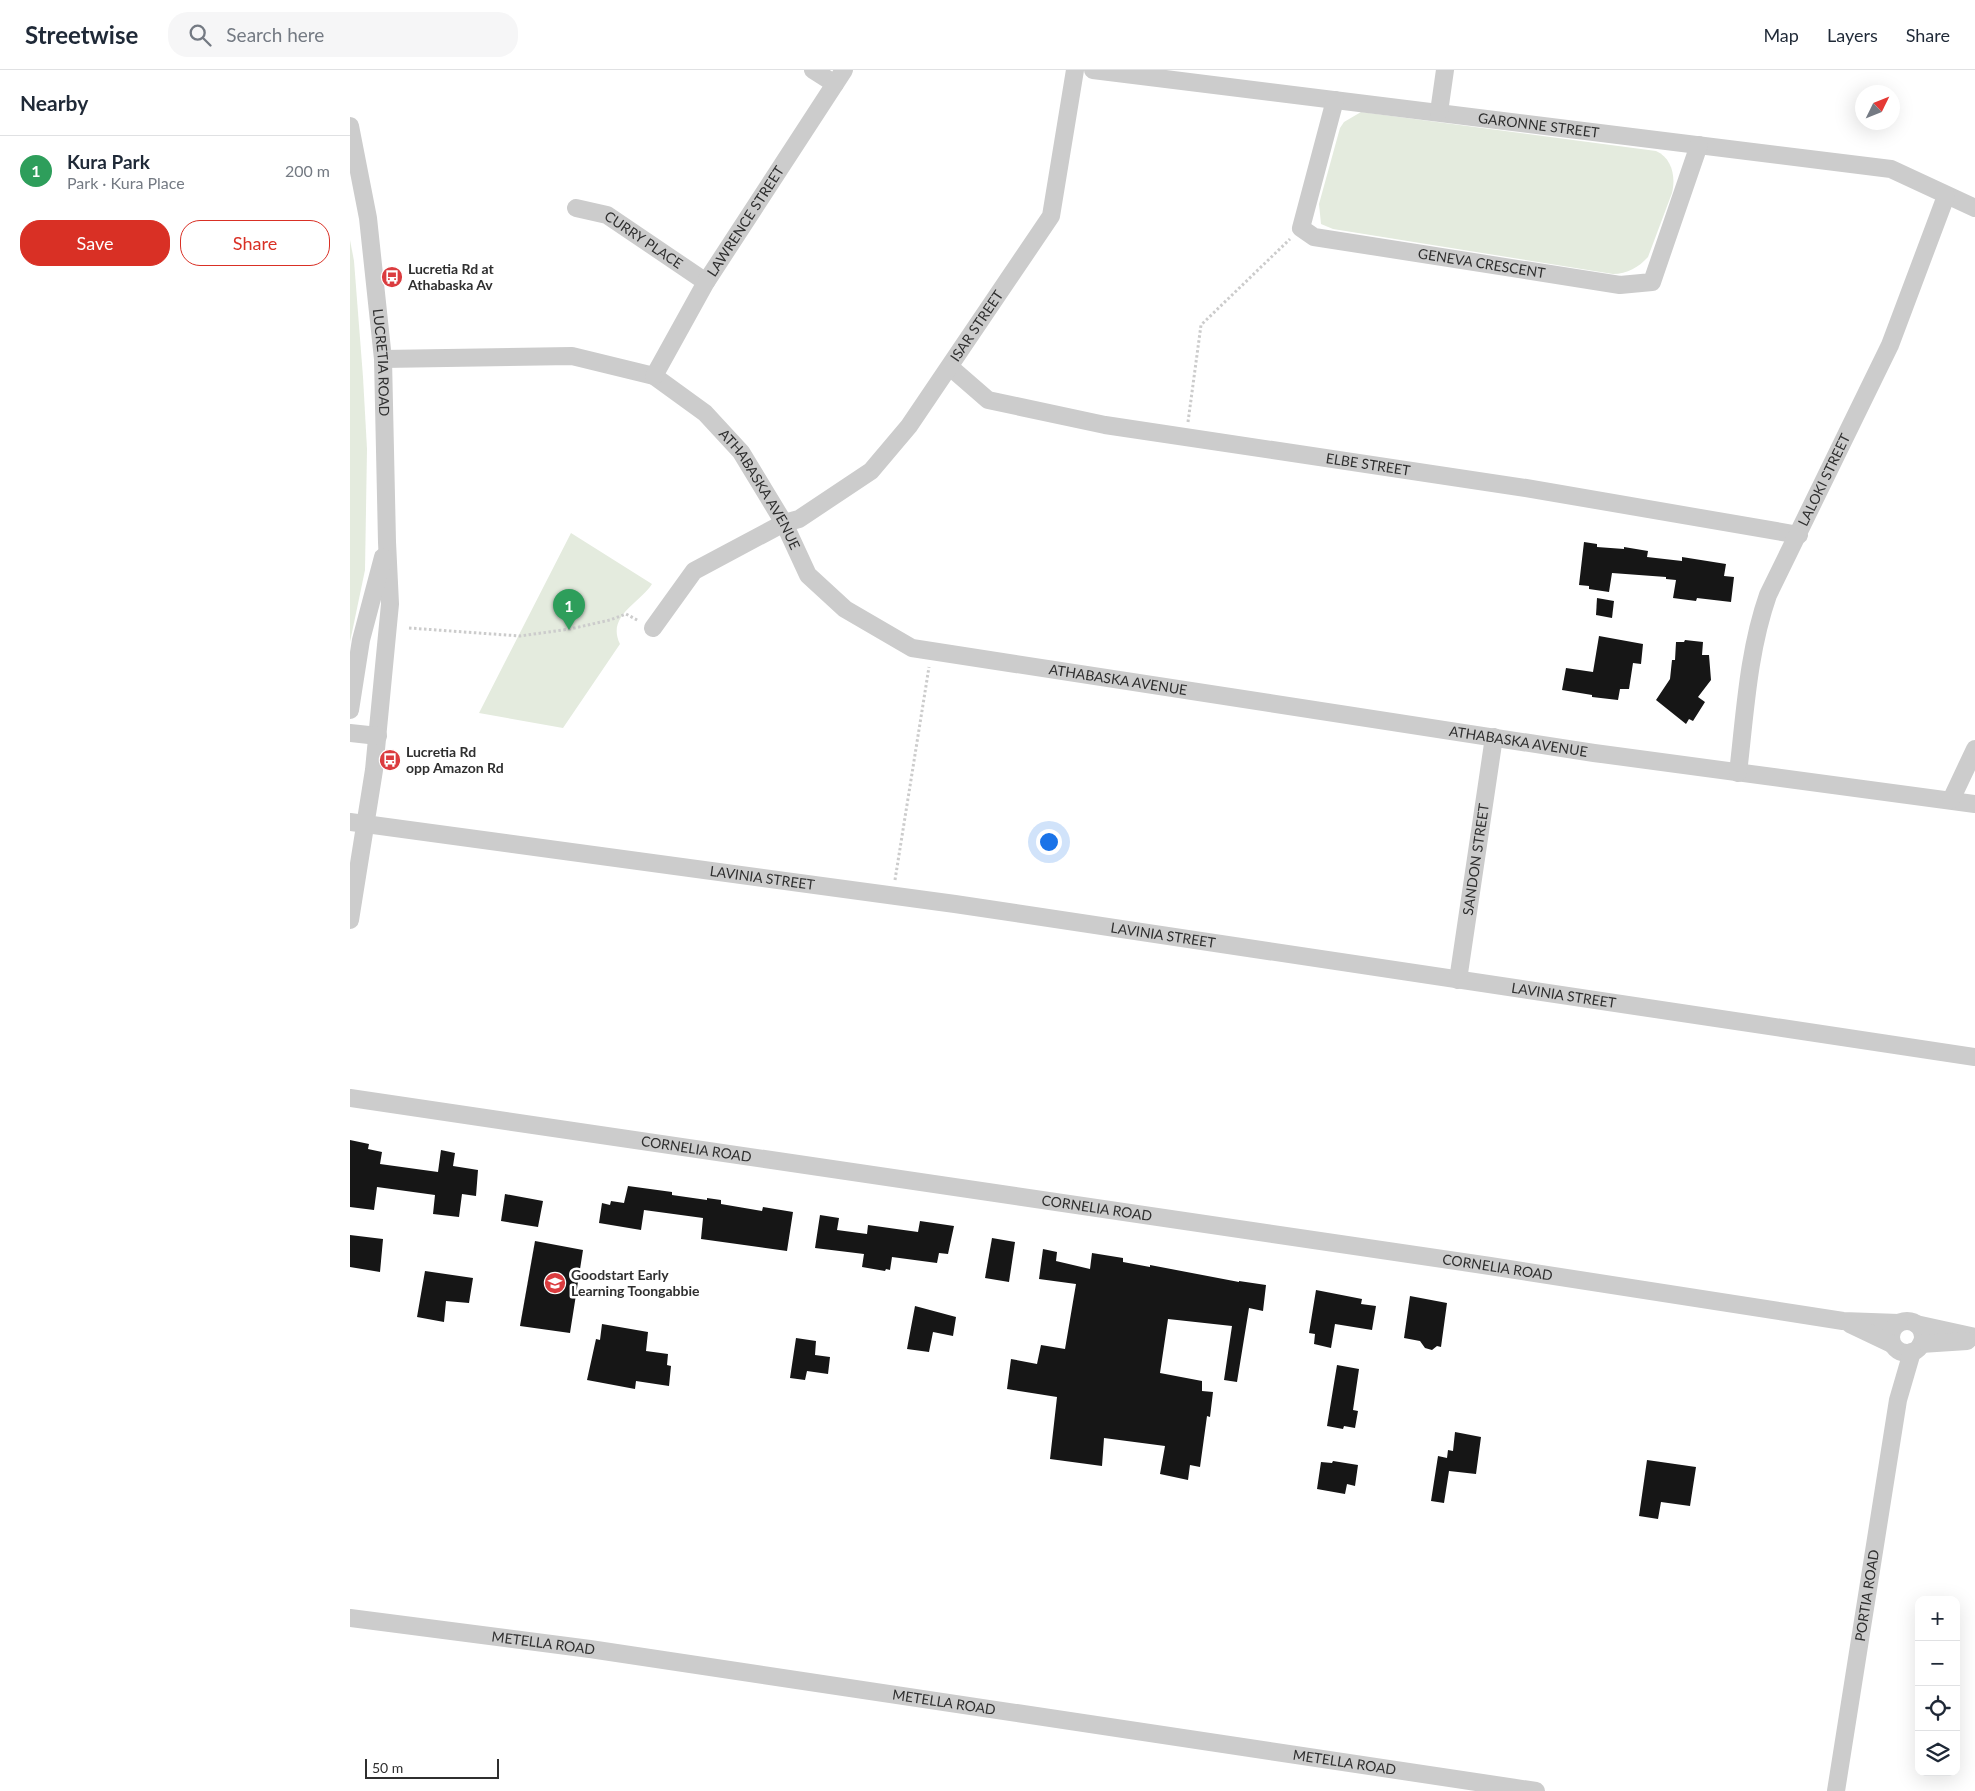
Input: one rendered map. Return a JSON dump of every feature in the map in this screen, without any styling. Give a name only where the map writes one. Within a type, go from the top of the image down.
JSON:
[{"type":"street","points":[[813,70],[840,77]]},
{"type":"street","name":"ISAR STREET","points":[[654,628],[694,571],[784,524],[799,519],[871,471],[909,426],[1051,216],[1075,70]]},
{"type":"street","name":"GARONNE STREET","points":[[1093,70],[1891,169],[1975,208]]},
{"type":"street","points":[[1439,112],[1444,70]]},
{"type":"street","name":"LAWRENCE STREET","points":[[654,376],[706,282],[840,77]]},
{"type":"street","points":[[1301,228],[1335,100]]},
{"type":"street","name":"LUCRETIA ROAD","points":[[350,126],[368,218],[383,359],[390,604],[378,736],[358,823],[350,920]]},
{"type":"street","name":"GENEVA CRESCENT","points":[[1301,228],[1314,237],[1620,285],[1652,282],[1699,145]]},
{"type":"street","name":"LALOKI STREET","points":[[1738,773],[1756,632],[1768,595],[1890,345],[1946,196]]},
{"type":"street","name":"CURRY PLACE","points":[[576,208],[606,215],[706,282]]},
{"type":"street","name":"ATHABASKA AVENUE","points":[[383,359],[572,356],[654,376],[706,412],[741,452],[784,524],[808,575],[845,609],[912,648],[1738,773],[1975,804]]},
{"type":"street","name":"ELBE STREET","points":[[950,367],[988,400],[1105,425],[1526,488],[1798,535]]},
{"type":"street","name":"LUCRETIA ROAD","points":[[350,710],[361,640],[387,542]]},
{"type":"street","points":[[350,733],[378,736]]},
{"type":"street","name":"SANDON STREET","points":[[1458,980],[1494,737]]},
{"type":"street","points":[[1951,800],[1975,749]]},
{"type":"street","name":"LAVINIA STREET","points":[[358,823],[892,896],[1975,1058]]},
{"type":"street","name":"CORNELIA ROAD","points":[[350,1098],[1843,1320],[1908,1323],[1975,1337]]},
{"type":"street","name":"CORNELIA ROAD","points":[[1843,1320],[1905,1348],[1975,1341]]},
{"type":"street","points":[[1905,1348],[1922,1333],[1908,1323]]},
{"type":"street","name":"PORTIA ROAD","points":[[1836,1791],[1905,1348],[1890,1336],[1894,1328],[1908,1323]]},
{"type":"street","name":"METELLA ROAD","points":[[350,1618],[590,1648],[1536,1791]]},
{"type":"path","points":[[1186,437],[1201,325],[1301,228]]},
{"type":"path","points":[[409,628],[520,636],[570,629],[610,620],[626,614],[654,628]]},
{"type":"path","points":[[892,896],[931,651]]},
{"type":"shaded area","points":[[1361,112],[1656,151],[1666,158],[1669,163],[1673,175],[1673,187],[1648,257],[1632,269],[1623,273],[1613,274],[1333,229],[1321,224],[1319,204],[1340,128],[1344,122]]},
{"type":"shaded area","points":[[350,240],[354,261],[367,449],[365,570],[350,642]]},
{"type":"shaded area","points":[[571,533],[652,584],[621,618],[617,625],[620,644],[563,728],[479,713]]},
{"type":"building","points":[[1584,542],[1597,544],[1597,547],[1624,549],[1624,547],[1648,551],[1647,557],[1682,561],[1682,557],[1726,564],[1724,576],[1734,577],[1731,602],[1697,598],[1696,601],[1673,598],[1676,580],[1666,579],[1666,577],[1612,573],[1609,592],[1589,589],[1589,586],[1579,585]]},
{"type":"building","points":[[1597,598],[1614,601],[1612,618],[1596,615]]},
{"type":"building","points":[[1599,636],[1643,644],[1641,664],[1633,663],[1629,689],[1620,689],[1618,700],[1592,697],[1592,695],[1562,690],[1566,668],[1593,672]]},
{"type":"building","points":[[1685,640],[1703,642],[1702,655],[1709,655],[1711,680],[1698,697],[1705,702],[1693,721],[1689,719],[1686,724],[1656,700],[1670,679],[1672,660],[1675,660],[1676,642],[1684,642]]},
{"type":"building","points":[[350,1140],[369,1144],[368,1149],[382,1152],[380,1164],[438,1172],[441,1150],[455,1153],[453,1166],[478,1170],[476,1196],[462,1194],[459,1217],[433,1214],[435,1195],[377,1187],[374,1210],[350,1207]]},
{"type":"building","points":[[628,1186],[672,1192],[672,1195],[721,1200],[721,1204],[762,1211],[763,1207],[793,1212],[787,1251],[701,1239],[703,1218],[644,1210],[641,1230],[599,1223],[602,1203],[610,1205],[611,1201],[624,1203]]},
{"type":"building","points":[[505,1194],[543,1201],[538,1227],[501,1221]]},
{"type":"building","points":[[820,1215],[839,1218],[837,1230],[867,1234],[868,1225],[918,1232],[920,1221],[954,1226],[948,1254],[939,1253],[937,1263],[892,1257],[890,1270],[886,1269],[885,1271],[862,1267],[864,1254],[815,1248]]},
{"type":"building","points":[[350,1235],[383,1239],[380,1272],[350,1267]]},
{"type":"building","points":[[992,1238],[1015,1242],[1009,1282],[985,1278]]},
{"type":"building","points":[[535,1241],[583,1250],[570,1333],[520,1326]]},
{"type":"building","points":[[1043,1249],[1057,1252],[1056,1261],[1090,1269],[1092,1253],[1123,1258],[1123,1262],[1150,1267],[1150,1265],[1239,1282],[1266,1285],[1263,1311],[1249,1308],[1237,1382],[1224,1380],[1232,1326],[1168,1319],[1160,1373],[1202,1381],[1202,1391],[1213,1392],[1210,1417],[1207,1416],[1200,1467],[1190,1465],[1188,1480],[1160,1474],[1165,1446],[1104,1438],[1102,1466],[1050,1459],[1057,1397],[1007,1389],[1011,1359],[1037,1364],[1041,1345],[1065,1349],[1076,1284],[1039,1279]]},
{"type":"building","points":[[425,1271],[473,1278],[469,1303],[446,1301],[444,1322],[417,1317]]},
{"type":"building","points":[[1316,1290],[1362,1299],[1361,1304],[1376,1306],[1372,1330],[1335,1324],[1331,1348],[1314,1344],[1315,1334],[1309,1333]]},
{"type":"building","points":[[1410,1296],[1447,1303],[1441,1347],[1437,1346],[1432,1350],[1425,1348],[1420,1341],[1404,1338]]},
{"type":"building","points":[[915,1306],[956,1317],[953,1336],[933,1332],[929,1352],[907,1349]]},
{"type":"building","points":[[602,1324],[648,1332],[646,1351],[668,1354],[667,1365],[671,1366],[669,1386],[636,1381],[635,1389],[587,1380],[596,1339],[600,1340]]},
{"type":"building","points":[[796,1338],[816,1341],[815,1355],[830,1357],[828,1374],[807,1371],[805,1380],[790,1378]]},
{"type":"building","points":[[1337,1365],[1359,1369],[1353,1410],[1358,1411],[1355,1428],[1344,1426],[1343,1429],[1327,1426]]},
{"type":"building","points":[[1455,1432],[1481,1437],[1476,1474],[1449,1471],[1444,1503],[1431,1501],[1438,1456],[1447,1458],[1448,1450],[1453,1451]]},
{"type":"building","points":[[1647,1460],[1696,1467],[1690,1506],[1661,1502],[1658,1519],[1639,1516]]},
{"type":"building","points":[[1333,1461],[1358,1465],[1355,1486],[1347,1484],[1345,1494],[1317,1489],[1321,1462],[1332,1463]]},
{"type":"place","name":"Lucretia Rd at Athabaska Av","points":[[392,277]]},
{"type":"place","name":"Kura Park","points":[[569,630]]},
{"type":"place","name":"Lucretia Rd opp Amazon Rd","points":[[390,760]]},
{"type":"place","name":"Goodstart Early Learning Toongabbie","points":[[555,1283]]}]
